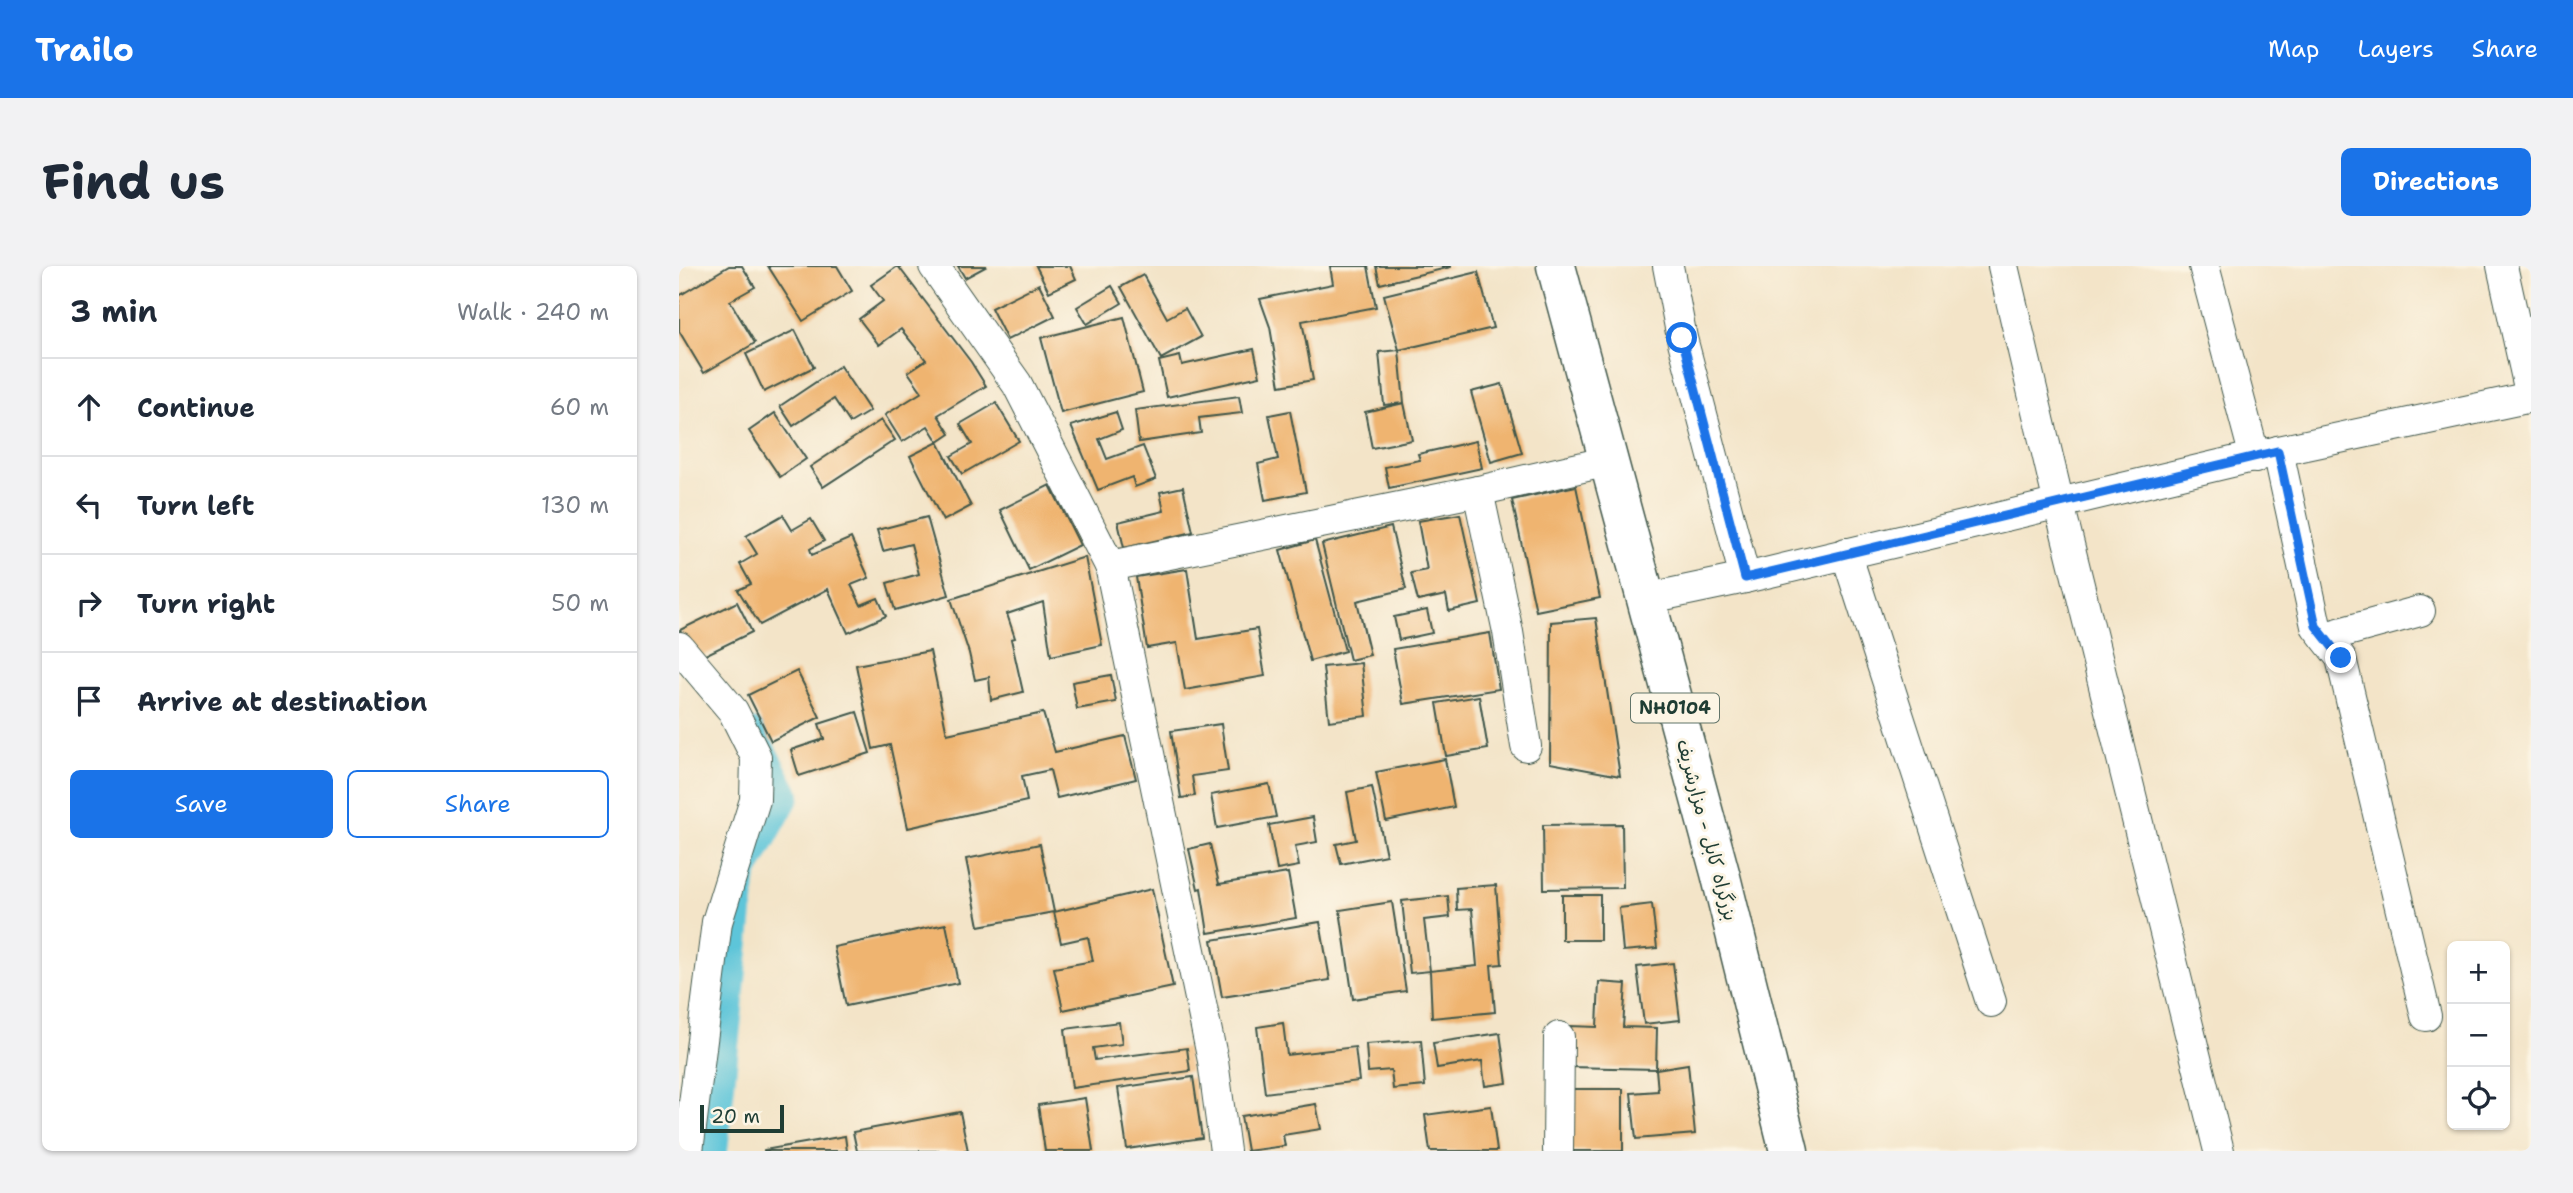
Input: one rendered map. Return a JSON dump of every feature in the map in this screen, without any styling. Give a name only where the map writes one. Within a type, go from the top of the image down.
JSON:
[{"type":"highway","name":"بزرگراه کابل - مزارشریف","points":[[1556,266],[1720,873],[1789,1151]]},
{"type":"street","points":[[934,266],[1017,384],[1110,566],[1213,1061],[1225,1151]]},
{"type":"street","points":[[1668,266],[1682,338],[1745,578]]},
{"type":"street","points":[[2003,266],[2218,1151]]},
{"type":"street","points":[[2204,266],[2267,454],[2316,626],[2341,658],[2425,1016]]},
{"type":"street","points":[[1645,599],[1745,578],[2267,454],[2531,397],[2502,266]]},
{"type":"street","points":[[1110,566],[1478,491],[1609,461]]},
{"type":"street","points":[[1478,491],[1508,632],[1526,746]]},
{"type":"street","points":[[1846,553],[1991,1002]]},
{"type":"street","points":[[2325,638],[2420,611]]},
{"type":"street","points":[[679,647],[733,711],[756,757],[755,800],[717,922],[688,1151]]},
{"type":"street","points":[[1558,1151],[1559,1037]]},
{"type":"building","points":[[729,266],[742,266],[755,287],[730,301],[755,343],[704,373],[679,331],[679,296]]},
{"type":"building","points":[[768,266],[837,266],[852,291],[803,321]]},
{"type":"building","points":[[898,266],[986,386],[938,415],[950,434],[938,442],[928,426],[902,442],[885,415],[922,392],[908,372],[926,360],[901,329],[879,345],[859,319],[883,301],[871,285]]},
{"type":"building","points":[[958,266],[987,266],[965,278]]},
{"type":"building","points":[[1036,266],[1070,266],[1076,279],[1049,292]]},
{"type":"building","points":[[1330,266],[1368,266],[1376,307],[1302,321],[1313,380],[1280,386],[1270,327],[1260,299],[1333,284]]},
{"type":"building","points":[[1376,266],[1451,266],[1451,267],[1380,284]]},
{"type":"building","points":[[1478,272],[1493,328],[1399,350],[1384,295]]},
{"type":"building","points":[[1143,275],[1167,318],[1185,308],[1201,337],[1161,359],[1121,287]]},
{"type":"building","points":[[1039,284],[1055,316],[1007,340],[991,308]]},
{"type":"building","points":[[1112,286],[1122,303],[1087,324],[1077,307]]},
{"type":"building","points":[[1124,317],[1143,392],[1061,413],[1041,338]]},
{"type":"building","points":[[795,330],[814,367],[764,392],[746,354]]},
{"type":"building","points":[[1254,349],[1260,376],[1167,397],[1159,361],[1180,356],[1182,365]]},
{"type":"building","points":[[1399,350],[1404,403],[1384,405],[1379,352]]},
{"type":"building","points":[[840,366],[870,411],[850,423],[834,399],[793,426],[780,406]]},
{"type":"building","points":[[1502,384],[1522,453],[1491,462],[1471,392]]},
{"type":"building","points":[[1239,396],[1242,413],[1199,418],[1201,433],[1139,442],[1135,410]]},
{"type":"building","points":[[996,403],[1019,441],[962,474],[951,456],[972,444],[960,424]]},
{"type":"building","points":[[1404,403],[1412,440],[1372,448],[1365,412]]},
{"type":"building","points":[[1290,411],[1306,492],[1265,500],[1258,464],[1278,459],[1269,415]]},
{"type":"building","points":[[1116,412],[1122,430],[1099,439],[1107,459],[1143,446],[1156,479],[1135,487],[1132,477],[1098,490],[1071,426]]},
{"type":"building","points":[[775,413],[806,459],[780,477],[749,431]]},
{"type":"building","points":[[881,420],[895,440],[823,487],[810,467]]},
{"type":"building","points":[[1476,441],[1482,468],[1389,488],[1385,467],[1420,460],[1418,454]]},
{"type":"building","points":[[938,442],[971,506],[943,521],[910,456]]},
{"type":"building","points":[[1050,485],[1080,545],[1029,570],[1000,510]]},
{"type":"building","points":[[1576,486],[1600,598],[1536,611],[1512,500]]},
{"type":"building","points":[[1183,487],[1193,532],[1124,548],[1118,522],[1164,511],[1160,492]]},
{"type":"building","points":[[1460,514],[1480,604],[1449,611],[1446,595],[1418,601],[1411,573],[1427,570],[1418,521]]},
{"type":"building","points":[[783,515],[792,530],[811,519],[824,541],[810,549],[812,555],[851,538],[869,578],[851,585],[861,605],[878,598],[886,616],[848,633],[828,589],[760,625],[738,590],[751,584],[740,564],[757,554],[746,536]]},
{"type":"building","points":[[927,517],[949,595],[895,610],[887,583],[919,574],[911,544],[883,551],[877,530]]},
{"type":"building","points":[[1391,527],[1406,589],[1357,601],[1370,655],[1350,660],[1322,544]]},
{"type":"building","points":[[1315,540],[1345,651],[1310,661],[1280,550]]},
{"type":"building","points":[[1085,557],[1102,645],[1051,656],[1043,602],[1007,614],[1015,638],[1011,639],[1023,692],[991,700],[989,677],[975,680],[951,599]]},
{"type":"building","points":[[1187,569],[1198,639],[1257,629],[1265,676],[1185,690],[1177,643],[1147,648],[1136,577]]},
{"type":"building","points":[[737,602],[752,632],[695,660],[680,630]]},
{"type":"building","points":[[1427,610],[1432,633],[1399,640],[1394,617]]},
{"type":"building","points":[[1596,618],[1620,776],[1550,763],[1551,622]]},
{"type":"building","points":[[1490,633],[1499,689],[1403,704],[1393,649]]},
{"type":"building","points":[[930,651],[947,734],[1043,713],[1055,752],[1125,736],[1136,779],[1057,798],[1050,770],[1022,776],[1027,801],[908,828],[890,745],[873,749],[856,665]]},
{"type":"building","points":[[1361,663],[1367,716],[1329,721],[1323,667]]},
{"type":"building","points":[[797,671],[820,717],[771,741],[748,695]]},
{"type":"building","points":[[1111,675],[1116,702],[1077,709],[1072,682]]},
{"type":"building","points":[[1479,696],[1488,749],[1446,756],[1437,703]]},
{"type":"building","points":[[857,712],[870,753],[799,776],[791,750],[824,739],[819,724]]},
{"type":"building","points":[[1221,724],[1228,771],[1192,776],[1195,796],[1181,798],[1171,731]]},
{"type":"building","points":[[1445,759],[1454,807],[1386,821],[1376,772]]},
{"type":"building","points":[[1269,784],[1276,817],[1217,828],[1211,795]]},
{"type":"building","points":[[1372,787],[1386,855],[1341,864],[1336,844],[1356,840],[1347,792]]},
{"type":"building","points":[[1313,817],[1317,842],[1295,846],[1299,866],[1277,870],[1269,825]]},
{"type":"building","points":[[1622,824],[1623,888],[1544,889],[1543,825]]},
{"type":"building","points":[[1040,844],[1054,912],[979,926],[966,859]]},
{"type":"building","points":[[1210,844],[1219,884],[1288,873],[1296,918],[1208,933],[1201,888],[1198,889],[1189,849]]},
{"type":"building","points":[[1496,885],[1502,964],[1491,965],[1495,1012],[1432,1018],[1430,971],[1477,966],[1472,909],[1457,910],[1456,888]]},
{"type":"building","points":[[1152,889],[1173,987],[1063,1010],[1054,968],[1093,961],[1088,937],[1061,943],[1054,912]]},
{"type":"building","points":[[1562,895],[1600,895],[1600,940],[1562,940]]},
{"type":"building","points":[[1448,896],[1450,917],[1424,920],[1430,971],[1410,973],[1402,901]]},
{"type":"building","points":[[1392,902],[1406,991],[1353,999],[1340,910]]},
{"type":"building","points":[[1652,904],[1657,948],[1623,951],[1619,908]]},
{"type":"building","points":[[1320,922],[1330,980],[1222,997],[1212,940]]},
{"type":"building","points":[[946,924],[958,983],[846,1006],[834,947]]},
{"type":"building","points":[[1673,963],[1680,1020],[1644,1024],[1637,967]]},
{"type":"building","points":[[1599,982],[1626,984],[1623,1027],[1657,1028],[1656,1069],[1569,1067],[1570,1026],[1597,1027]]},
{"type":"building","points":[[1119,1022],[1122,1044],[1093,1048],[1095,1060],[1187,1048],[1190,1071],[1072,1088],[1065,1029]]},
{"type":"building","points":[[1283,1023],[1287,1055],[1355,1047],[1359,1081],[1265,1093],[1257,1027]]},
{"type":"building","points":[[1500,1033],[1507,1083],[1485,1086],[1482,1061],[1437,1068],[1433,1043]]},
{"type":"building","points":[[1421,1040],[1425,1086],[1393,1089],[1391,1070],[1368,1072],[1366,1044]]},
{"type":"building","points":[[1688,1064],[1695,1134],[1636,1139],[1631,1093],[1658,1091],[1656,1069]]},
{"type":"building","points":[[1193,1077],[1202,1138],[1127,1149],[1118,1088]]},
{"type":"building","points":[[1569,1089],[1623,1089],[1623,1151],[1569,1151]]},
{"type":"building","points":[[1085,1098],[1093,1151],[1045,1151],[1038,1105]]},
{"type":"building","points":[[1316,1104],[1321,1129],[1283,1135],[1285,1146],[1247,1151],[1241,1116]]},
{"type":"building","points":[[1491,1106],[1497,1151],[1430,1151],[1425,1115]]},
{"type":"building","points":[[960,1112],[968,1151],[857,1151],[853,1132]]},
{"type":"building","points":[[845,1136],[847,1151],[764,1151],[764,1150]]},
{"type":"waterway","points":[[713,1151],[742,874],[785,796],[752,734]]},
{"type":"route","points":[[1682,338],[1745,578],[2278,451],[2316,626],[2341,658]]}]
